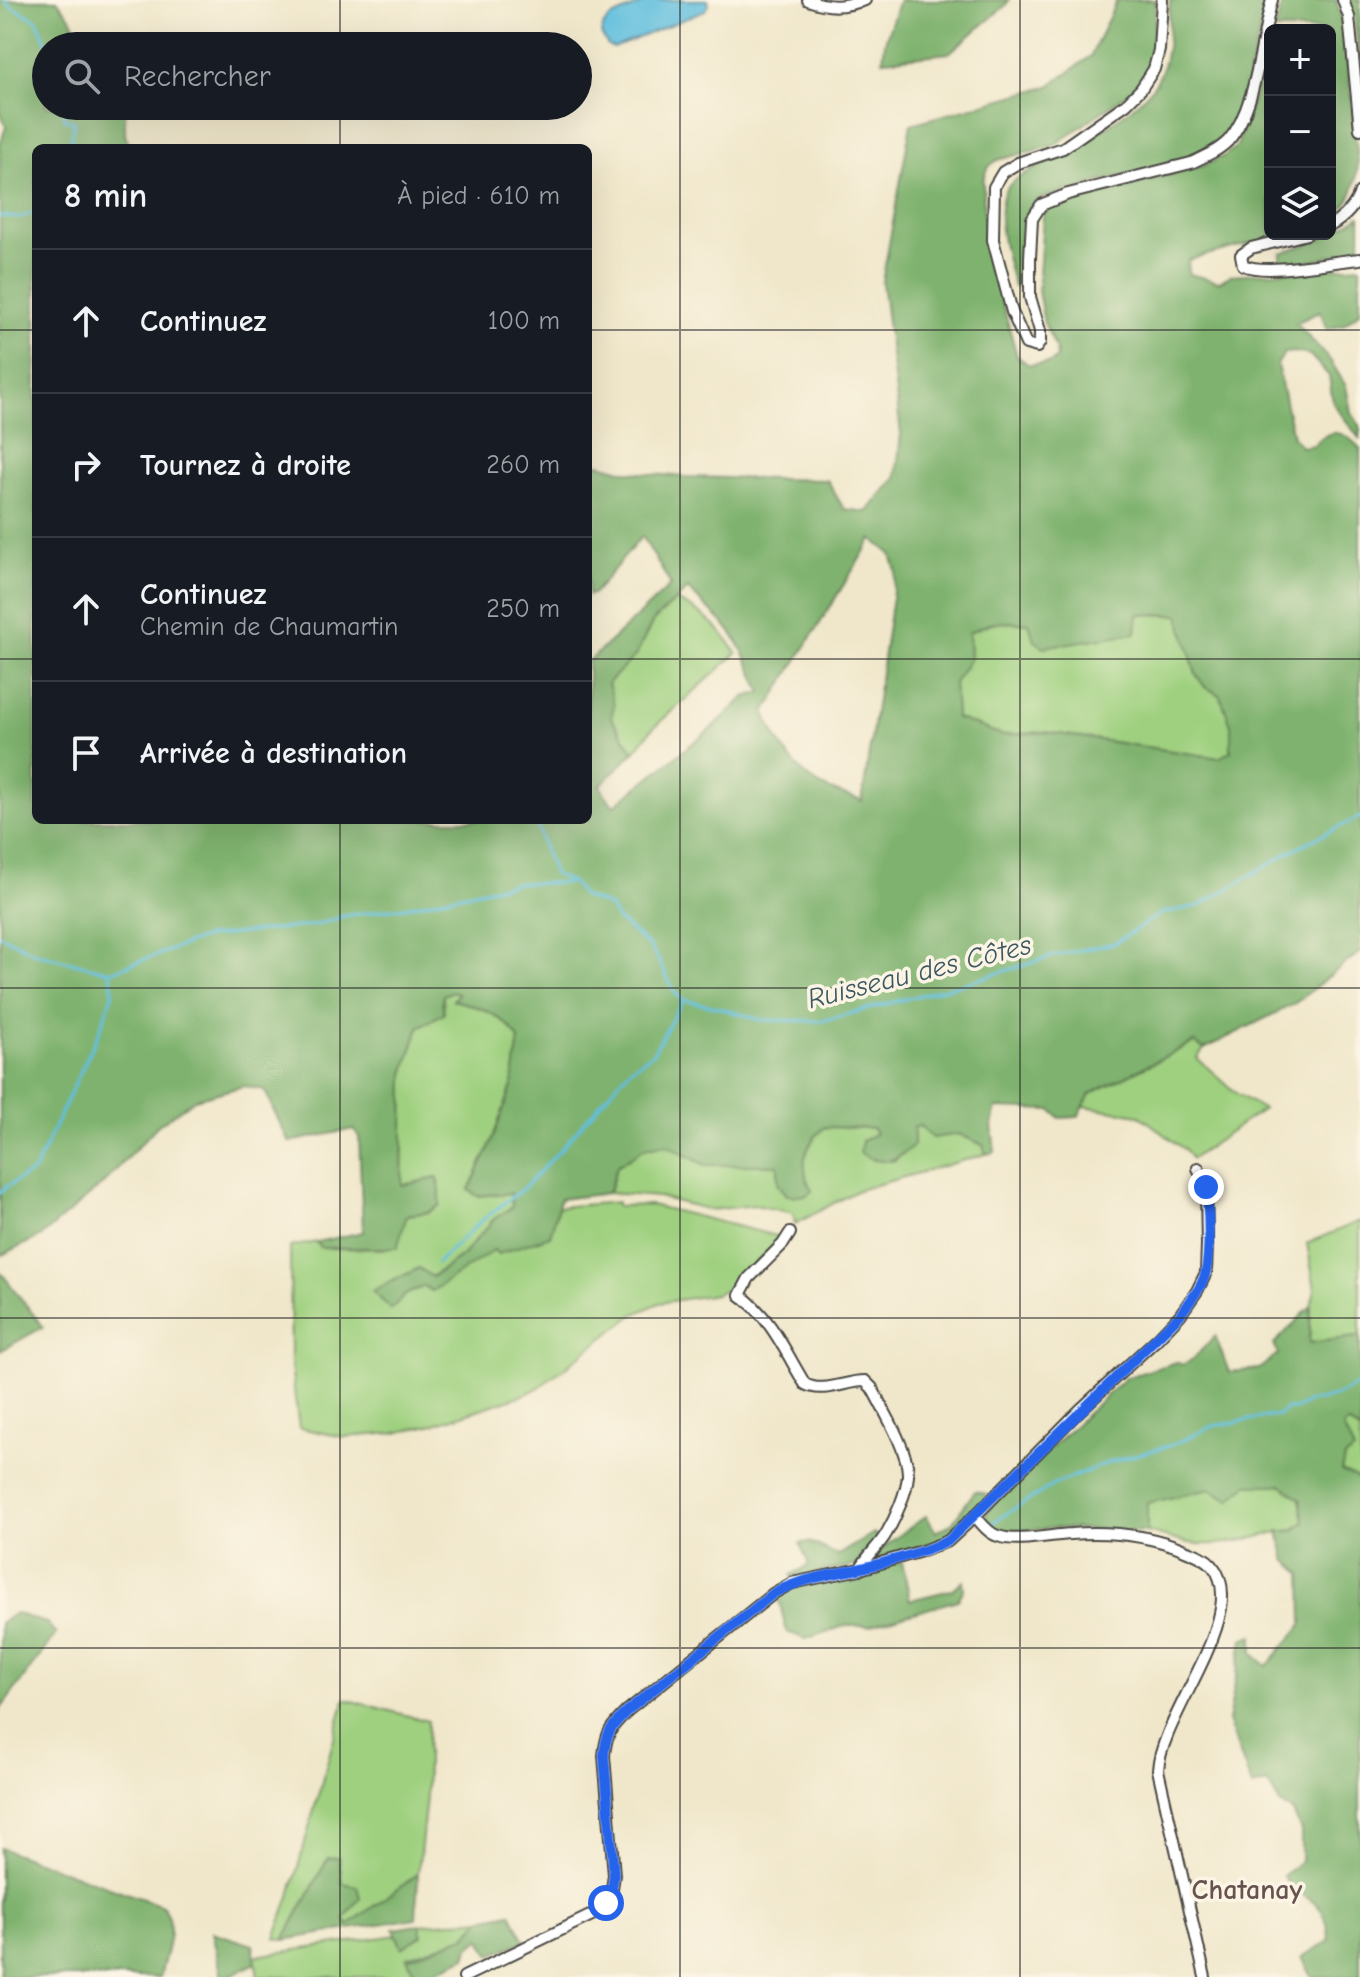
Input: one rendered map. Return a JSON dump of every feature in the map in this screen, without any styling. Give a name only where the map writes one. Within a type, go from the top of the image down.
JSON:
[{"type":"street","points":[[808,0],[827,7],[865,0]]},
{"type":"street","points":[[1162,0],[1159,50],[1154,69],[1141,89],[1126,104],[1063,148],[1018,163],[1003,172],[994,187],[993,240],[1012,312],[1026,344],[1037,347],[1040,342],[1030,297],[1032,219],[1041,205],[1068,194],[1191,163],[1227,143],[1239,125],[1253,87],[1272,0]]},
{"type":"street","points":[[1343,0],[1349,17],[1360,129]]},
{"type":"street","points":[[1336,223],[1342,220],[1360,192]]},
{"type":"street","points":[[1283,240],[1251,248],[1241,255],[1243,265],[1253,269],[1360,259]]},
{"type":"street","points":[[464,1977],[594,1914],[611,1895],[614,1875],[604,1756],[605,1740],[618,1720],[774,1593],[792,1583],[860,1569],[948,1541],[1180,1315],[1206,1273],[1206,1187],[1198,1168]]},
{"type":"street","points":[[790,1233],[749,1278],[740,1295],[752,1303],[769,1325],[805,1384],[812,1388],[865,1381],[872,1388],[904,1453],[908,1475],[899,1510],[884,1538],[867,1556],[860,1569]]},
{"type":"street","points":[[975,1516],[996,1536],[1012,1538],[1073,1533],[1117,1533],[1145,1537],[1200,1556],[1211,1564],[1219,1578],[1223,1596],[1220,1617],[1212,1642],[1168,1732],[1158,1770],[1205,1977]]},
{"type":"green space","points":[[0,0],[57,0],[77,32],[32,32],[32,120],[125,120],[128,144],[32,144],[32,824],[592,824],[592,658],[671,585],[642,536],[592,594],[592,465],[629,472],[686,477],[827,480],[844,509],[867,512],[896,478],[901,434],[882,282],[911,124],[1049,86],[1091,56],[1117,0],[1156,0],[1152,52],[1146,71],[1130,92],[1053,146],[997,160],[987,168],[983,180],[985,240],[1017,356],[1029,365],[1051,363],[1057,358],[1056,349],[1044,323],[1038,291],[1043,216],[1050,207],[1206,165],[1224,156],[1237,146],[1264,68],[1264,240],[1188,260],[1189,274],[1219,282],[1231,275],[1360,266],[1360,312],[1343,325],[1327,329],[1320,311],[1296,323],[1330,360],[1346,386],[1351,412],[1360,426],[1360,439],[1333,403],[1329,376],[1310,355],[1284,353],[1277,365],[1293,437],[1302,447],[1314,445],[1326,435],[1338,433],[1349,438],[1360,449],[1360,952],[1294,1004],[1204,1049],[1194,1042],[1090,1094],[1078,1117],[1060,1118],[1051,1110],[996,1108],[992,1125],[995,1152],[986,1154],[983,1145],[959,1134],[932,1138],[920,1126],[914,1128],[914,1145],[894,1159],[876,1160],[860,1153],[862,1141],[875,1134],[873,1128],[824,1127],[811,1142],[805,1157],[805,1173],[812,1191],[805,1196],[787,1195],[778,1184],[778,1165],[706,1165],[666,1145],[645,1148],[617,1166],[608,1193],[560,1199],[550,1236],[498,1254],[494,1250],[432,1291],[424,1286],[405,1295],[391,1309],[372,1291],[419,1268],[432,1277],[462,1256],[494,1219],[512,1207],[511,1193],[477,1196],[469,1190],[490,1146],[512,1086],[519,1039],[505,1023],[490,1013],[453,1000],[458,994],[453,991],[443,995],[444,1013],[419,1027],[404,1074],[402,1185],[437,1178],[440,1205],[429,1212],[407,1215],[397,1248],[322,1248],[316,1242],[363,1232],[359,1137],[354,1129],[289,1142],[264,1090],[244,1086],[195,1099],[157,1126],[106,1181],[42,1236],[0,1256],[0,144],[6,127],[0,110]],"holes":[[[872,539],[891,554],[896,571],[862,801],[826,788],[799,768],[773,732],[765,712]],[[688,589],[720,620],[741,648],[762,692],[745,697],[713,727],[615,805],[611,803],[600,786],[634,752],[611,718],[614,705],[608,683],[636,655],[653,621]],[[1138,614],[1179,615],[1196,674],[1205,687],[1220,695],[1231,725],[1231,751],[1219,758],[1046,732],[1002,735],[956,718],[954,683],[970,659],[969,632],[994,622],[1029,623],[1034,640],[1043,647],[1136,633]]]},
{"type":"green space","points":[[899,0],[1009,0],[949,53],[883,60],[885,42]]},
{"type":"green space","points":[[1170,0],[1267,0],[1239,116],[1230,130],[1215,143],[1190,157],[1034,202],[1027,211],[1019,286],[1014,287],[1000,219],[1006,189],[1028,172],[1101,131],[1151,89],[1165,60]]},
{"type":"green space","points":[[1283,0],[1336,0],[1343,23],[1358,160],[1355,186],[1344,207],[1336,214],[1336,24],[1277,24]]},
{"type":"green space","points":[[1349,0],[1360,0],[1360,66],[1354,14]]},
{"type":"green space","points":[[1360,216],[1360,248],[1313,261],[1281,262],[1281,253],[1318,240],[1336,240],[1336,230]]},
{"type":"green space","points":[[676,600],[710,622],[737,653],[652,729],[634,752],[611,718],[608,683],[636,655],[653,621]]},
{"type":"green space","points":[[1138,614],[1180,615],[1196,674],[1205,687],[1220,695],[1231,725],[1231,751],[1219,758],[1046,732],[1002,735],[956,718],[954,683],[970,659],[969,632],[994,622],[1029,623],[1034,640]]},
{"type":"green space","points":[[453,991],[458,994],[454,1000],[491,1013],[506,1023],[519,1039],[512,1086],[490,1146],[469,1189],[477,1196],[511,1193],[512,1208],[494,1219],[462,1256],[431,1277],[419,1268],[392,1309],[405,1295],[424,1286],[432,1291],[494,1249],[550,1236],[558,1207],[617,1202],[617,1206],[651,1205],[777,1236],[779,1240],[735,1283],[716,1294],[659,1303],[633,1315],[526,1394],[438,1423],[396,1433],[343,1437],[299,1428],[291,1366],[290,1247],[316,1242],[322,1248],[388,1249],[407,1215],[429,1212],[402,1186],[404,1074],[419,1027],[444,1013],[443,995]]},
{"type":"green space","points":[[1195,1042],[1204,1049],[1197,1058],[1237,1094],[1263,1109],[1192,1159],[1185,1150],[1139,1115],[1083,1106],[1090,1094]]},
{"type":"green space","points":[[921,1126],[932,1138],[959,1134],[983,1145],[986,1154],[858,1190],[795,1224],[793,1213],[755,1205],[711,1210],[658,1197],[609,1193],[617,1166],[645,1148],[666,1145],[706,1165],[778,1165],[811,1191],[805,1173],[805,1157],[811,1142],[824,1127],[873,1128],[873,1160],[894,1161],[914,1145],[913,1127]]},
{"type":"green space","points":[[1360,1221],[1360,1335],[1309,1343],[1315,1289],[1307,1243]]},
{"type":"green space","points":[[0,1271],[43,1327],[0,1351]]},
{"type":"green space","points":[[1311,1306],[1309,1343],[1360,1335],[1360,1431],[1348,1423],[1343,1427],[1354,1451],[1344,1458],[1341,1471],[1360,1479],[1360,1977],[1312,1977],[1302,1957],[1329,1941],[1328,1926],[1319,1907],[1283,1876],[1301,1861],[1301,1831],[1293,1812],[1281,1805],[1267,1783],[1252,1787],[1228,1721],[1243,1639],[1253,1635],[1253,1654],[1267,1666],[1303,1624],[1302,1574],[1286,1560],[1279,1531],[1293,1531],[1304,1522],[1300,1499],[1282,1485],[1247,1485],[1230,1500],[1210,1489],[1147,1503],[1147,1532],[1062,1528],[1003,1531],[991,1527],[984,1519],[993,1502],[1125,1378],[1176,1362],[1183,1365],[1215,1336],[1229,1372],[1259,1369],[1278,1354],[1274,1344]]},
{"type":"green space","points":[[1347,1422],[1360,1431],[1360,1479],[1341,1472],[1343,1427]]},
{"type":"green space","points":[[1247,1485],[1283,1485],[1300,1499],[1304,1522],[1288,1531],[1220,1544],[1189,1543],[1147,1532],[1146,1503]]},
{"type":"green space","points":[[975,1491],[987,1494],[977,1508],[944,1539],[869,1562],[926,1516],[936,1532],[951,1524]]},
{"type":"green space","points":[[874,1533],[879,1538],[856,1565],[793,1578],[791,1575],[809,1565],[800,1543],[810,1542],[838,1555]]},
{"type":"green space","points":[[902,1562],[910,1600],[951,1590],[963,1581],[964,1589],[958,1600],[869,1626],[844,1626],[806,1639],[787,1632],[778,1596],[823,1579]]},
{"type":"green space","points":[[15,1613],[47,1623],[56,1634],[0,1710],[0,1623]]},
{"type":"green space","points":[[345,1699],[428,1721],[426,1797],[418,1874],[348,1925],[344,1919],[360,1898],[356,1886],[342,1883],[328,1858],[284,1940],[275,1938],[290,1896]]},
{"type":"green space","points":[[0,1848],[163,1906],[170,1922],[170,1931],[160,1977],[0,1977]]},
{"type":"green space","points":[[339,1857],[342,1883],[357,1886],[360,1898],[344,1919],[348,1925],[418,1874],[416,1918],[284,1940],[328,1858]]},
{"type":"green space","points":[[511,1913],[525,1941],[491,1955],[480,1939],[469,1948],[466,1957],[424,1977],[417,1977],[407,1958],[465,1937],[481,1919]]},
{"type":"green space","points":[[481,1919],[465,1937],[407,1957],[417,1977],[258,1977],[255,1956],[396,1935],[402,1947],[421,1935],[419,1925]]},
{"type":"green space","points":[[419,1925],[422,1935],[402,1948],[394,1929]]},
{"type":"green space","points":[[212,1932],[253,1945],[256,1963],[222,1977]]},
{"type":"water","points":[[650,0],[708,0],[709,5],[704,11],[614,48],[608,46],[601,34],[608,20]]},
{"type":"waterway","points":[[4,0],[37,20],[42,32]]},
{"type":"waterway","points":[[65,120],[74,122],[73,144]]},
{"type":"waterway","points":[[0,216],[19,218],[32,213]]},
{"type":"waterway","name":"Ruisseau des Côtes","points":[[537,824],[554,874],[573,883],[582,896],[609,906],[616,918],[649,946],[675,993],[683,1000],[761,1020],[822,1021],[1057,955],[1115,943],[1162,913],[1199,906],[1298,847],[1360,817]]},
{"type":"waterway","name":"Ruisseau des Côtes","points":[[0,935],[35,953],[110,972],[206,937],[316,925],[344,916],[405,907],[516,883],[569,883]]},
{"type":"waterway","points":[[0,1193],[34,1171],[100,1030],[113,992],[110,973]]},
{"type":"waterway","points":[[437,1263],[480,1222],[525,1187],[630,1069],[653,1053],[683,1000]]},
{"type":"waterway","points":[[990,1524],[1055,1484],[1110,1462],[1172,1445],[1213,1426],[1279,1415],[1308,1402],[1334,1397],[1360,1383]]},
{"type":"district","name":"Chatanay","points":[[1247,1889]]},
{"type":"route","points":[[606,1903],[611,1895],[614,1875],[604,1756],[605,1740],[610,1729],[627,1711],[774,1593],[792,1583],[891,1561],[948,1541],[1180,1315],[1206,1273],[1206,1187]]}]
